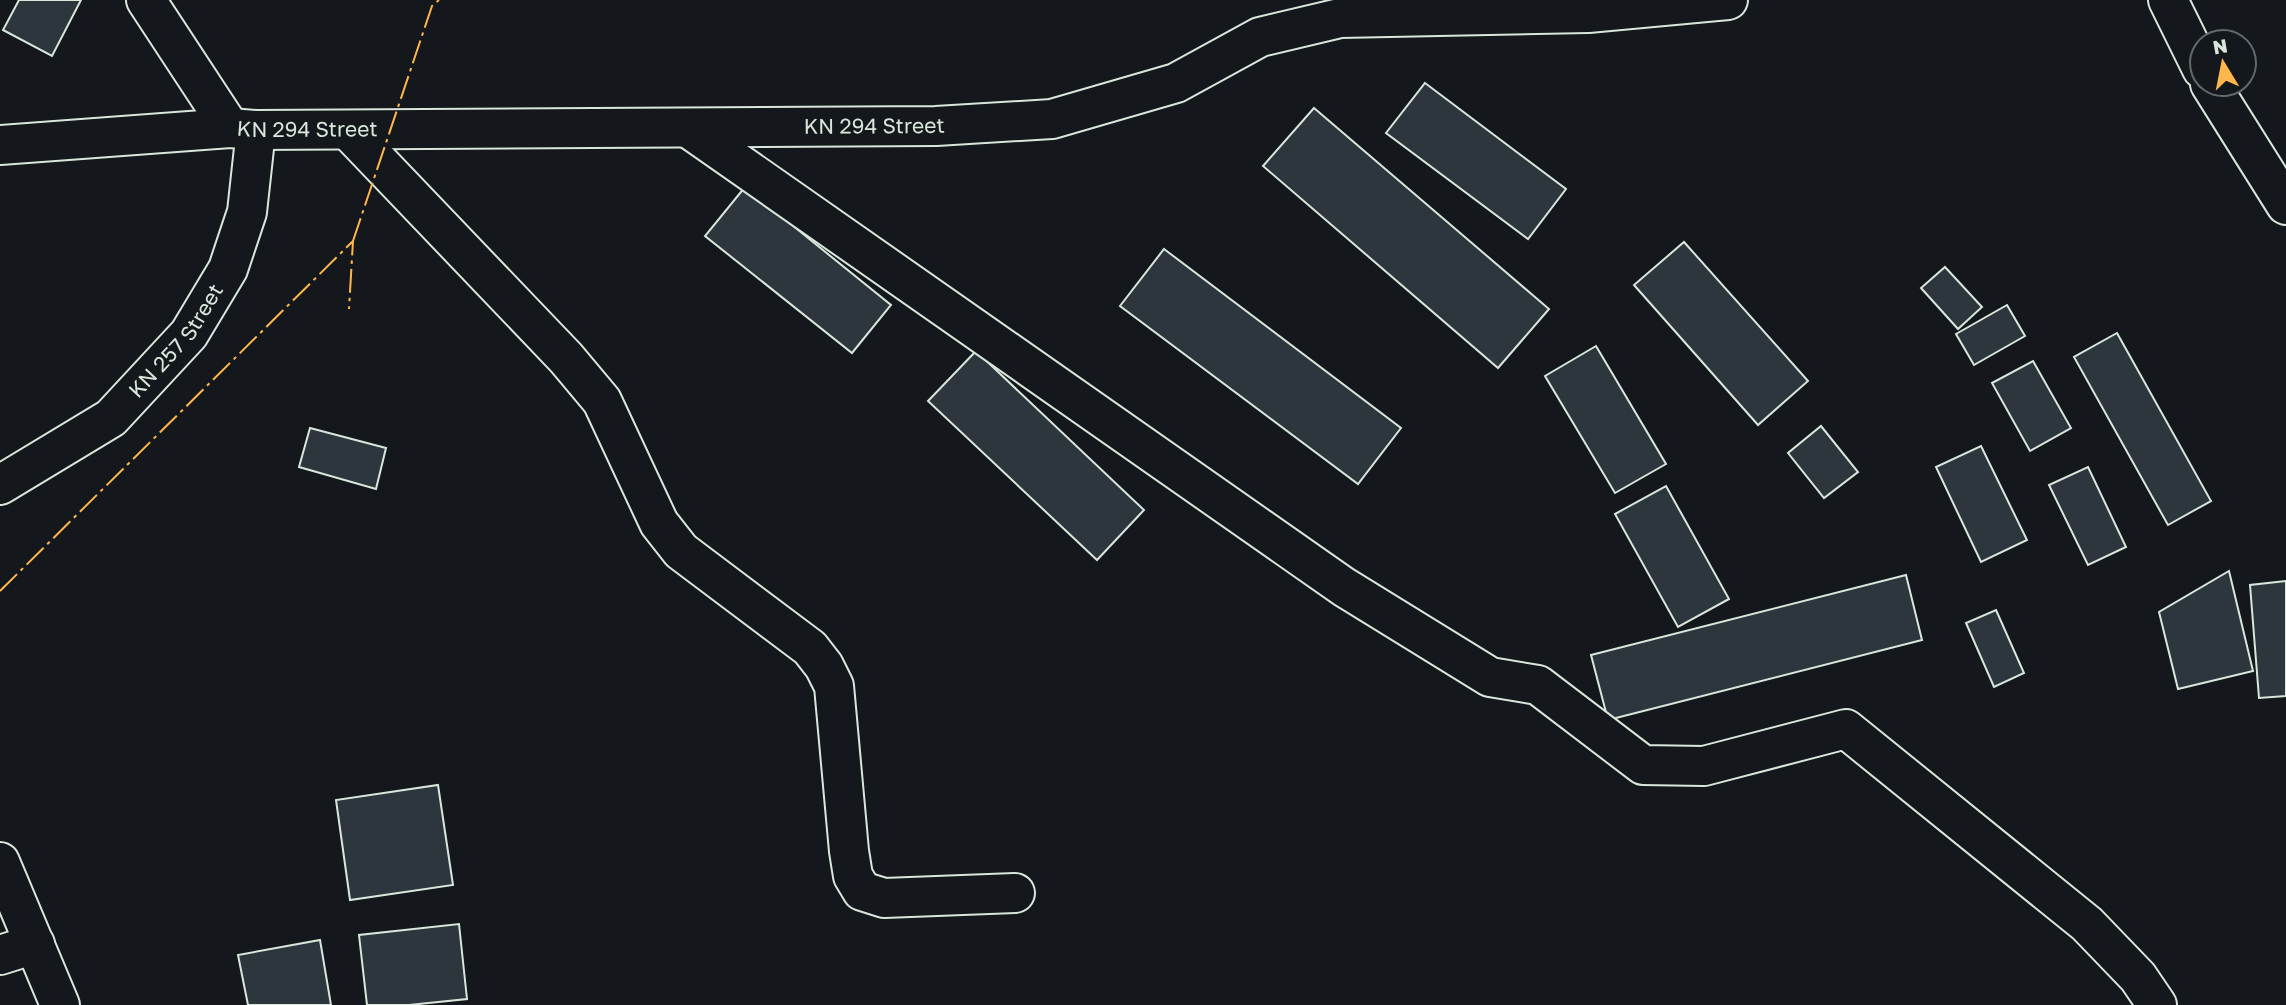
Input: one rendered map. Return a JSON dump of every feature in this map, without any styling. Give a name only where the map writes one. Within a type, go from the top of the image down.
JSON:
[{"type":"street","points":[[146,0],[243,129]]},
{"type":"street","name":"KN 294 Street","points":[[0,145],[243,129],[936,126],[1052,119],[1177,83],[1260,37],[1340,18],[1588,13],[1728,0]]},
{"type":"street","points":[[2168,0],[2188,41]]},
{"type":"street","points":[[2219,98],[2286,205]]},
{"type":"street","points":[[688,128],[1344,587],[1490,677],[1538,685],[1643,765],[1704,766],[1846,729],[2087,924],[2138,977],[2157,1005]]},
{"type":"street","name":"KN 257 Street","points":[[0,485],[111,418],[189,334],[232,258],[247,212],[243,129]]},
{"type":"street","points":[[348,130],[566,358],[602,401],[659,523],[681,551],[810,648],[824,666],[834,686],[849,851],[853,876],[862,891],[884,898],[1015,893]]},
{"type":"street","points":[[0,862],[17,950],[60,1005]]},
{"type":"building","points":[[19,0],[81,0],[52,56],[3,30]]},
{"type":"building","points":[[1425,83],[1566,189],[1528,239],[1386,133]]},
{"type":"building","points":[[1314,108],[1549,309],[1498,368],[1263,166]]},
{"type":"building","points":[[745,187],[891,305],[852,353],[705,236]]},
{"type":"building","points":[[1684,242],[1808,381],[1758,425],[1634,285]]},
{"type":"building","points":[[1164,249],[1401,428],[1358,484],[1120,306]]},
{"type":"building","points":[[1945,267],[1982,307],[1958,329],[1921,288]]},
{"type":"building","points":[[2007,305],[2025,336],[1974,365],[1956,334]]},
{"type":"building","points":[[2117,333],[2211,501],[2168,525],[2074,357]]},
{"type":"building","points":[[1596,346],[1666,464],[1615,493],[1545,376]]},
{"type":"building","points":[[976,351],[1144,510],[1097,560],[928,401]]},
{"type":"building","points":[[2033,361],[2071,428],[2030,451],[1992,383]]},
{"type":"building","points":[[1821,426],[1858,472],[1824,498],[1788,453]]},
{"type":"building","points":[[310,428],[386,448],[376,489],[299,467]]},
{"type":"building","points":[[1981,446],[2027,540],[1981,562],[1936,467]]},
{"type":"building","points":[[2088,467],[2126,547],[2088,565],[2049,485]]},
{"type":"building","points":[[1666,486],[1729,599],[1678,627],[1615,514]]},
{"type":"building","points":[[2229,571],[2253,671],[2178,689],[2159,612]]},
{"type":"building","points":[[1906,575],[1922,640],[1608,720],[1591,655]]},
{"type":"building","points":[[2286,581],[2286,696],[2259,698],[2250,585]]},
{"type":"building","points":[[1996,610],[2024,673],[1994,687],[1966,623]]},
{"type":"building","points":[[438,785],[453,885],[350,900],[336,800]]},
{"type":"building","points":[[459,924],[467,999],[409,1005],[367,1005],[359,935]]},
{"type":"building","points":[[320,940],[331,1005],[248,1005],[238,955]]},
{"type":"power","points":[[353,241],[432,6],[439,0]]},
{"type":"power","points":[[0,591],[353,241],[349,309]]}]
